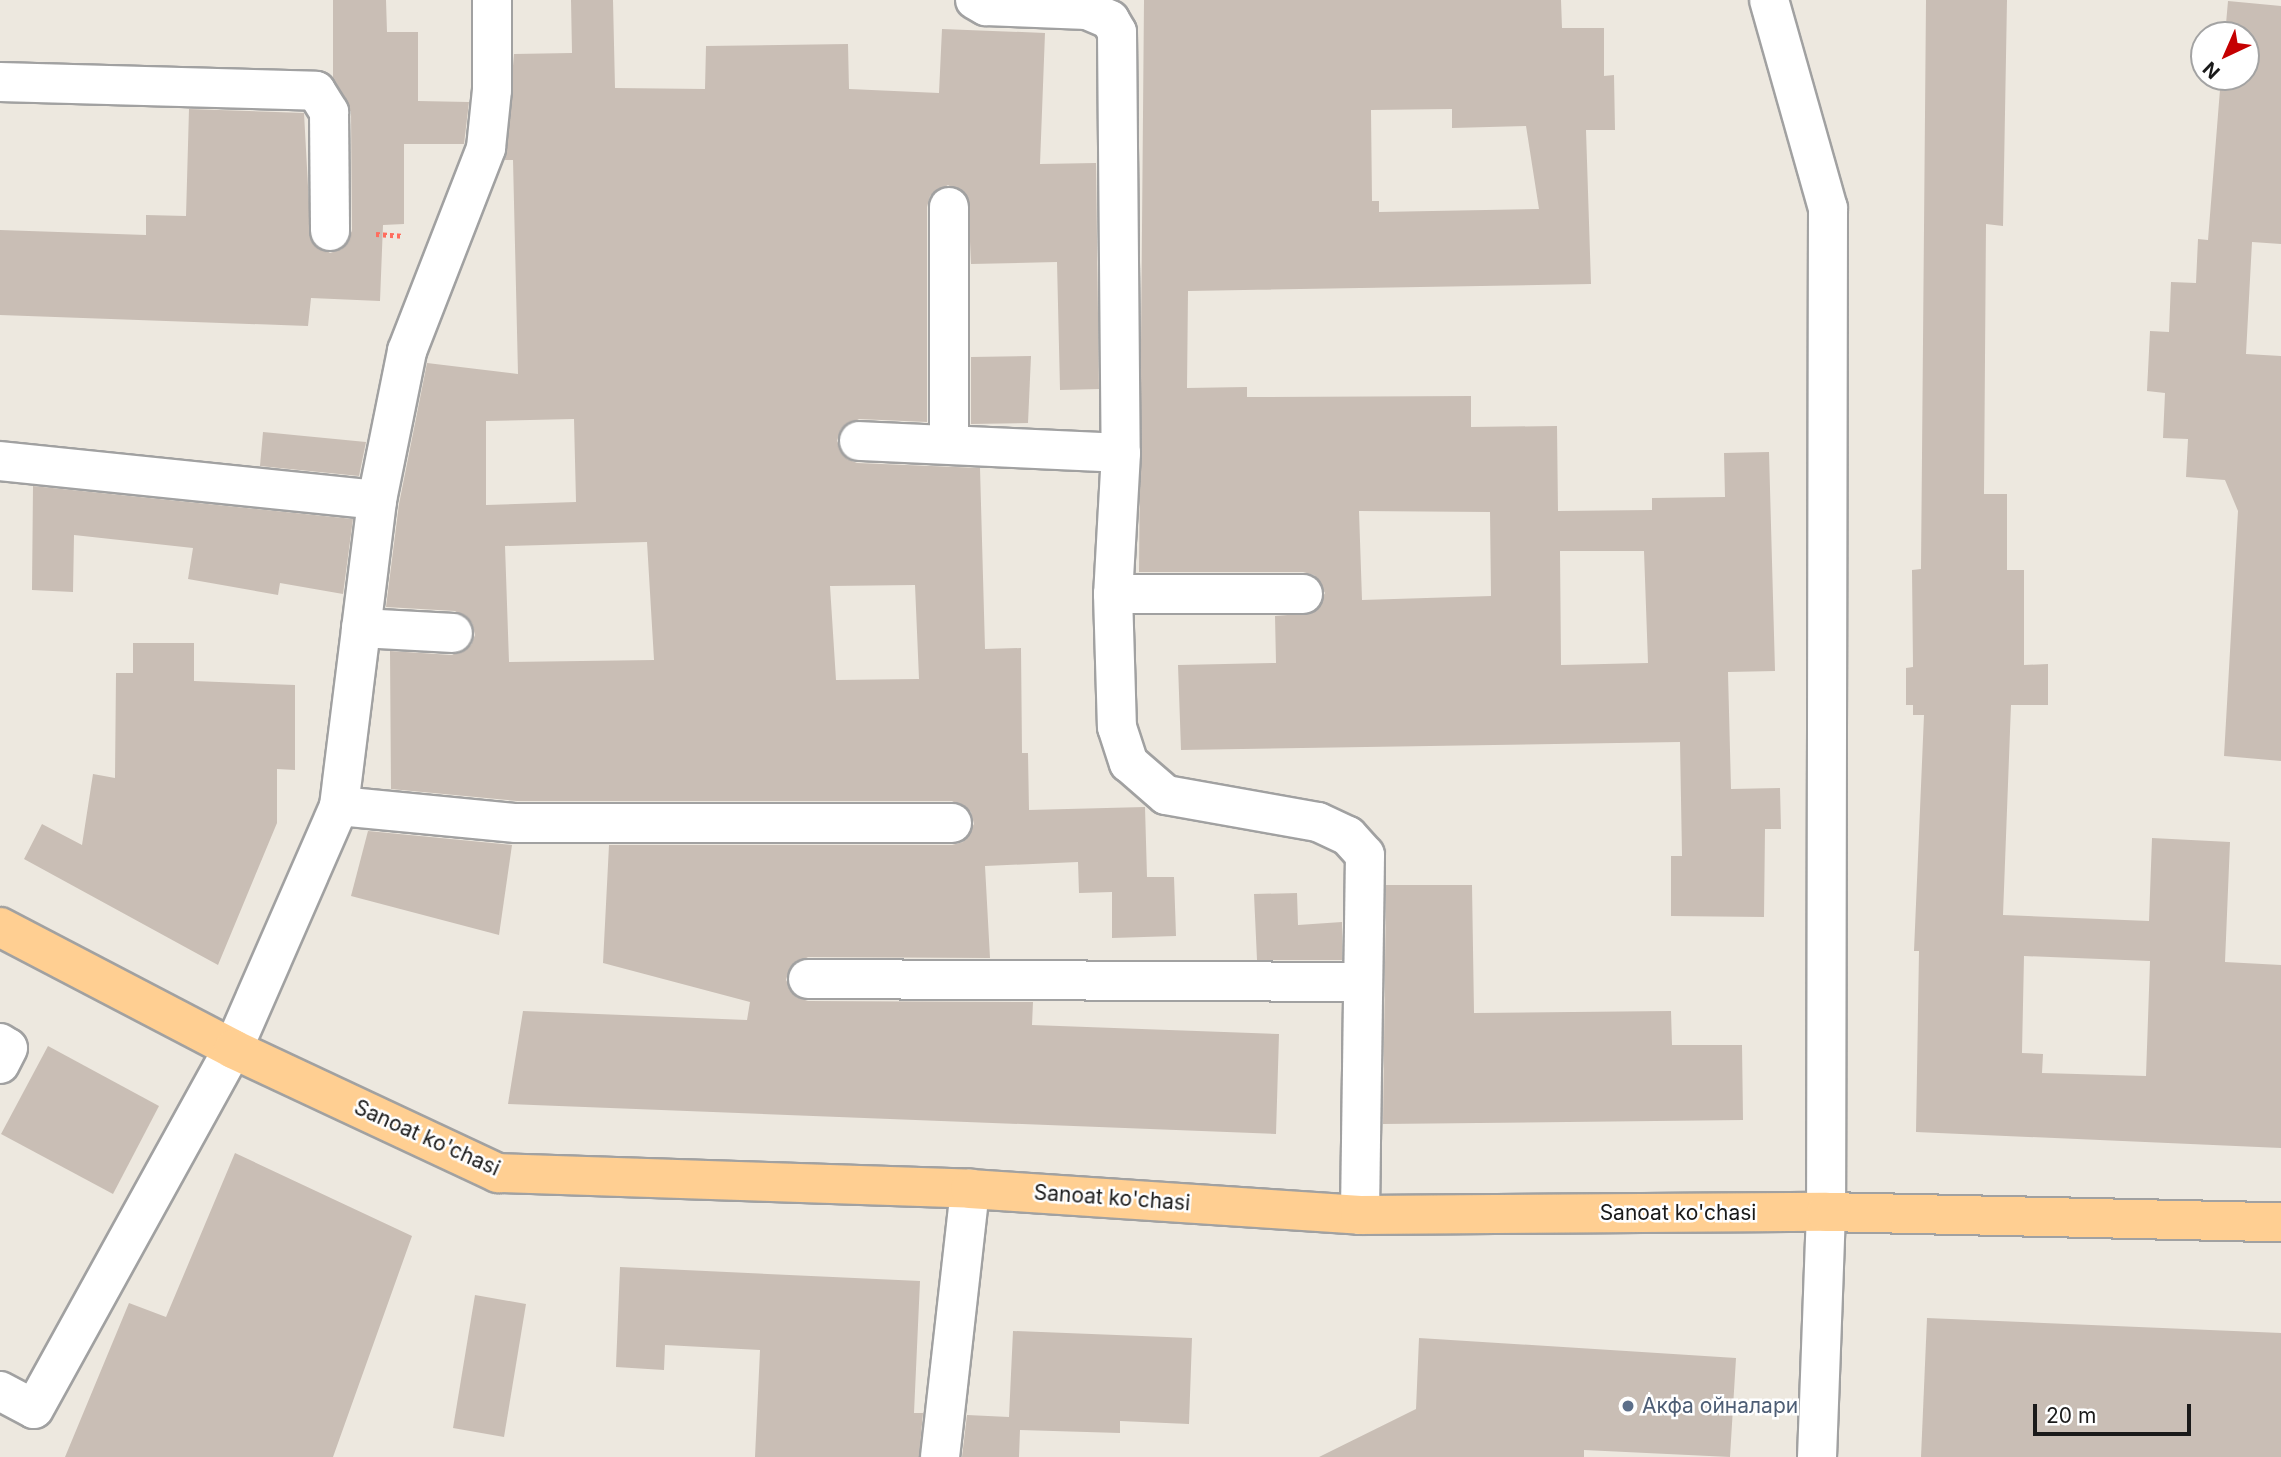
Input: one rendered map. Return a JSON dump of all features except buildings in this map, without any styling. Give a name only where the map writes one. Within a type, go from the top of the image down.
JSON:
[{"type":"main road","name":"Sanoat ko'chasi","points":[[0,927],[233,1049],[498,1173],[970,1189],[1360,1215],[1826,1212],[2281,1222]]},
{"type":"street","points":[[0,1391],[34,1409],[233,1049],[339,806],[377,500],[407,351],[486,148],[492,90],[492,0]]},
{"type":"street","points":[[975,0],[986,6],[1087,10],[1110,20],[1117,32],[1121,453],[1114,594],[1117,727],[1129,763],[1166,795],[1318,822],[1348,836],[1365,855],[1360,1215]]},
{"type":"street","points":[[1769,0],[1828,208],[1826,1212],[1814,1455]]},
{"type":"street","points":[[0,82],[316,91],[329,112],[330,231]]},
{"type":"street","points":[[949,444],[950,207]]},
{"type":"street","points":[[859,442],[1121,453]]},
{"type":"street","points":[[0,461],[377,500]]},
{"type":"street","points":[[1114,594],[1303,594]]},
{"type":"street","points":[[361,628],[453,634]]},
{"type":"street","points":[[339,806],[516,823],[951,823]]},
{"type":"street","points":[[808,979],[1363,982]]},
{"type":"street","points":[[0,1043],[8,1048],[0,1064]]},
{"type":"street","points":[[940,1457],[970,1189]]},
{"type":"path","points":[[330,231],[450,240]]},
{"type":"place","name":"Акфа ойналари","points":[[1628,1406]]}]
